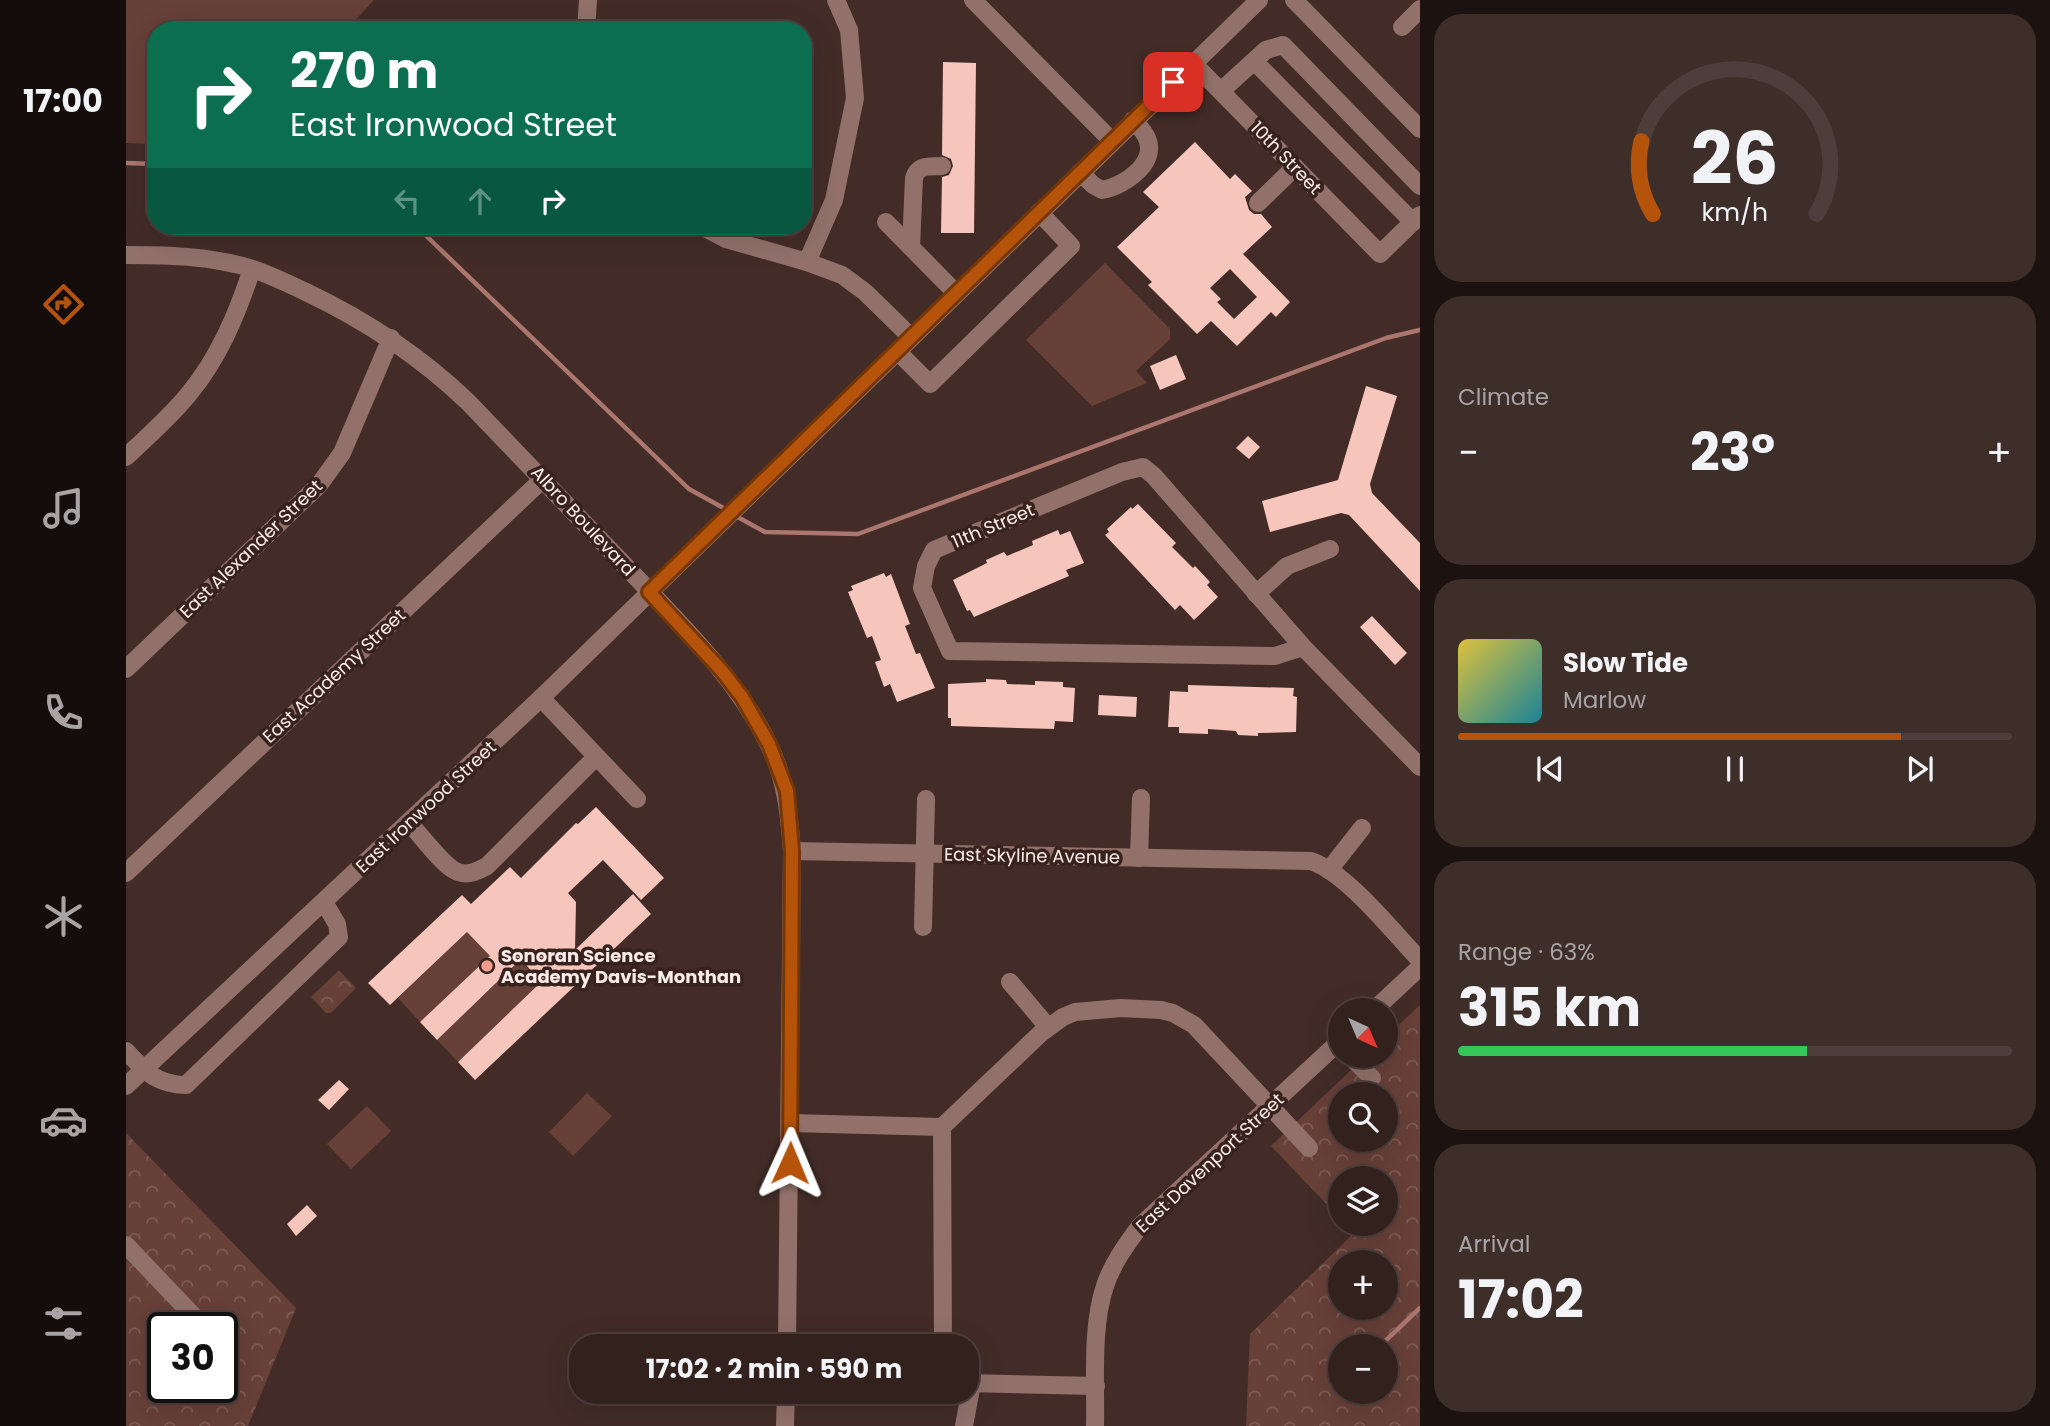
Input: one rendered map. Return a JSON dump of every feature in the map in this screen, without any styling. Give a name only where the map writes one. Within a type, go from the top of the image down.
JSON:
[{"type":"street","points":[[587,21],[588,0]]},
{"type":"street","points":[[807,262],[834,200],[855,98],[849,30],[836,0]]},
{"type":"street","points":[[973,0],[1112,141]]},
{"type":"street","points":[[1039,212],[1071,246],[930,384],[897,351],[1039,212],[1080,173],[1133,120],[1258,0]]},
{"type":"street","points":[[1294,0],[1420,129]]},
{"type":"street","points":[[1402,27],[1420,9]]},
{"type":"street","points":[[1221,92],[1266,50],[1283,45],[1420,186]]},
{"type":"street","points":[[1254,61],[1416,219]]},
{"type":"street","name":"10th Street","points":[[1193,63],[1380,254],[1416,219]]},
{"type":"street","points":[[1080,173],[1093,186],[1102,190],[1124,183],[1134,176],[1147,156],[1148,145],[1146,134],[1133,120]]},
{"type":"street","points":[[911,247],[916,170],[920,167],[942,166]]},
{"type":"street","points":[[1258,203],[1295,167]]},
{"type":"street","points":[[886,222],[956,293]]},
{"type":"street","points":[[718,235],[842,275],[865,292],[911,337]]},
{"type":"street","name":"Albro Boulevard","points":[[126,255],[204,258],[252,269],[325,302],[391,338],[444,378],[543,479],[722,671],[742,697],[769,744],[787,791],[792,851],[787,1334]]},
{"type":"street","points":[[126,457],[188,395],[209,366],[234,317],[252,269]]},
{"type":"street","name":"East Alexander Street","points":[[126,669],[319,485],[342,453],[391,338]]},
{"type":"street","name":"East Ironwood Street","points":[[126,1086],[541,698],[897,351]]},
{"type":"street","name":"11th Street","points":[[1303,647],[1275,656],[950,651],[922,588],[926,566],[934,550],[1122,472],[1143,467],[1154,476],[1303,647],[1418,760]]},
{"type":"street","name":"East Academy Street","points":[[126,873],[543,479]]},
{"type":"street","points":[[1256,594],[1287,566],[1330,549]]},
{"type":"street","points":[[541,698],[637,799]]},
{"type":"street","points":[[409,823],[453,870],[476,872],[486,866],[596,758]]},
{"type":"street","name":"East Skyline Avenue","points":[[1139,858],[1140,798]]},
{"type":"street","name":"East Skyline Avenue","points":[[925,854],[926,799]]},
{"type":"street","points":[[1329,870],[1362,828]]},
{"type":"street","name":"East Skyline Avenue","points":[[792,851],[1311,861],[1345,882],[1420,960]]},
{"type":"street","points":[[923,927],[925,854]]},
{"type":"street","points":[[126,1051],[143,1070],[167,1084],[186,1085],[339,937],[337,924],[324,902]]},
{"type":"street","points":[[1387,998],[1420,967]]},
{"type":"street","points":[[1010,982],[1048,1027]]},
{"type":"street","points":[[790,1124],[942,1127],[1048,1027],[1063,1017],[1087,1009],[1148,1009],[1173,1013],[1194,1025],[1309,1148]]},
{"type":"street","name":"East Davenport Street","points":[[1095,1426],[1098,1311],[1106,1283],[1121,1251],[1140,1226],[1270,1107],[1328,1059]]},
{"type":"street","points":[[1362,1068],[1372,1078]]},
{"type":"street","points":[[942,1127],[943,1334]]},
{"type":"street","points":[[126,1245],[190,1312]]},
{"type":"street","points":[[979,1383],[1096,1387]]},
{"type":"street","points":[[786,1404],[786,1426]]},
{"type":"street","points":[[964,1426],[967,1404]]},
{"type":"green space","points":[[126,0],[374,0],[354,21],[147,21],[147,144],[126,143]]},
{"type":"green space","points":[[1105,263],[1170,329],[1170,339],[1136,371],[1147,383],[1092,406],[1026,340]]},
{"type":"green space","points":[[467,932],[490,956],[420,1022],[398,998]]},
{"type":"green space","points":[[518,958],[539,980],[539,984],[458,1062],[437,1040],[513,967]]},
{"type":"green space","points":[[339,970],[356,988],[331,1013],[326,1013],[311,997]]},
{"type":"green space","points":[[1420,1005],[1420,1426],[1246,1426],[1250,1334],[1328,1258],[1328,1320],[1398,1320],[1398,1250],[1336,1250],[1351,1236],[1398,1236],[1398,1166],[1328,1166],[1328,1205],[1271,1146],[1328,1092],[1328,1152],[1398,1152],[1398,1082],[1339,1082],[1353,1068],[1398,1068],[1398,1026]]},
{"type":"green space","points":[[587,1093],[612,1116],[573,1156],[549,1132]]},
{"type":"green space","points":[[367,1106],[391,1131],[351,1169],[327,1144]]},
{"type":"green space","points":[[126,1133],[296,1308],[248,1426],[126,1426]]},
{"type":"building","points":[[943,62],[976,63],[974,233],[941,233],[942,177],[949,175],[953,166],[951,159],[942,155]]},
{"type":"building","points":[[1195,142],[1230,179],[1235,174],[1252,191],[1245,197],[1249,210],[1254,214],[1261,214],[1272,227],[1243,254],[1290,302],[1276,317],[1271,312],[1237,346],[1211,321],[1197,334],[1148,285],[1152,282],[1117,247],[1159,207],[1143,192]],"holes":[[[1230,269],[1257,297],[1234,319],[1217,302],[1221,299],[1210,288]]]},
{"type":"building","points":[[1176,355],[1186,379],[1160,390],[1150,366]]},
{"type":"building","points":[[1366,386],[1397,396],[1370,484],[1372,493],[1420,543],[1420,591],[1349,515],[1341,513],[1270,532],[1262,501],[1338,480]]},
{"type":"building","points":[[1248,436],[1260,447],[1249,459],[1236,448]]},
{"type":"building","points":[[1138,504],[1176,543],[1172,547],[1210,582],[1207,585],[1218,597],[1194,620],[1180,605],[1175,610],[1105,535],[1109,532],[1107,529]]},
{"type":"building","points":[[1058,530],[1060,535],[1070,531],[1084,563],[1066,570],[1069,576],[974,617],[970,610],[967,611],[953,580],[987,563],[986,560],[1004,552],[1007,556]]},
{"type":"building","points":[[884,573],[886,577],[891,574],[910,624],[905,626],[916,654],[920,653],[935,688],[897,702],[890,684],[884,687],[875,662],[881,660],[872,636],[867,638],[848,592],[853,590],[851,586]]},
{"type":"building","points":[[1372,616],[1407,653],[1395,665],[1360,627]]},
{"type":"building","points":[[986,679],[1006,680],[1007,684],[1063,682],[1063,687],[1075,688],[1073,722],[1055,721],[1054,729],[951,726],[951,718],[948,718],[948,684],[986,682]]},
{"type":"building","points":[[1188,685],[1294,688],[1293,696],[1297,697],[1296,732],[1258,733],[1258,736],[1208,729],[1208,734],[1179,733],[1179,727],[1168,727],[1170,691],[1188,692]]},
{"type":"building","points":[[1099,695],[1137,697],[1136,717],[1098,715]]},
{"type":"building","points":[[596,807],[664,878],[641,900],[603,860],[568,893],[576,902],[575,950],[633,894],[651,914],[475,1080],[458,1062],[539,984],[539,980],[521,959],[437,1040],[420,1022],[490,956],[467,932],[390,1005],[368,983],[462,895],[471,904],[510,867],[521,878],[576,823]]},
{"type":"building","points":[[339,1080],[349,1089],[329,1110],[318,1100]]},
{"type":"building","points":[[307,1205],[317,1216],[296,1236],[287,1224]]},
{"type":"waterway","points":[[126,163],[147,164]]},
{"type":"waterway","points":[[425,235],[689,489],[727,510]]},
{"type":"waterway","points":[[734,515],[765,532],[858,534],[1386,338],[1420,330]]},
{"type":"waterway","points":[[1393,1334],[1420,1308]]},
{"type":"place","name":"Sonoran Science Academy Davis-Monthan","points":[[487,966]]},
{"type":"route","points":[[790,1163],[792,851],[787,791],[769,744],[742,697],[722,671],[649,592],[1173,82]]}]
